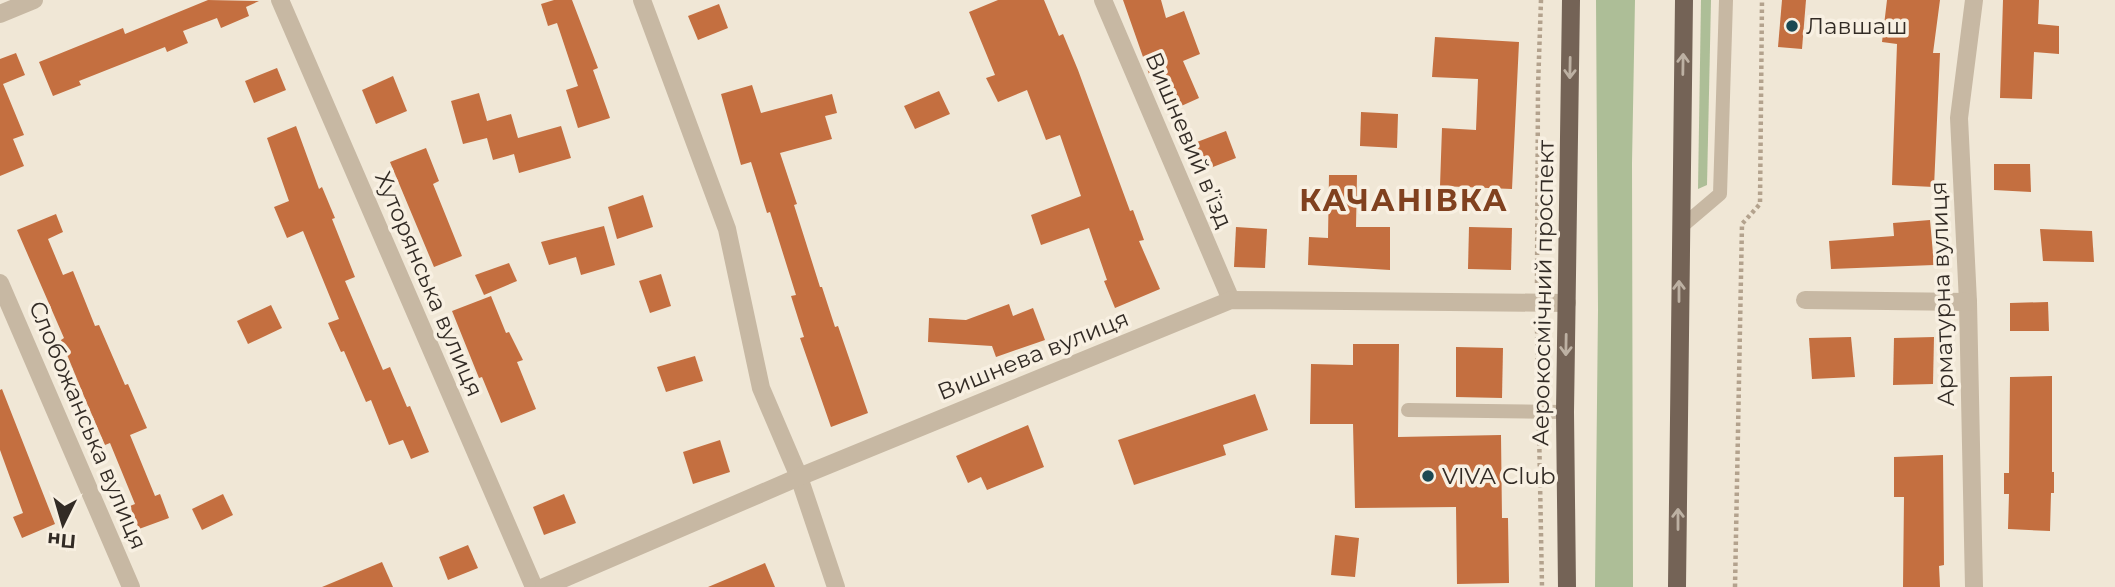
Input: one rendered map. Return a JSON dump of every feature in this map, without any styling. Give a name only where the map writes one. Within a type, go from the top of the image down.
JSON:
[{"type":"main road","name":"Аерокосмічний проспект","points":[[1567,587],[1565,412],[1571,0]]},
{"type":"main road","points":[[1677,587],[1684,0]]},
{"type":"street","points":[[0,15],[34,0]]},
{"type":"street","name":"Хуторянська вулиця","points":[[280,0],[534,587]]},
{"type":"street","points":[[642,0],[727,229],[761,388],[799,477],[836,587]]},
{"type":"street","name":"Вишневий в’їзд","points":[[1103,0],[1231,300]]},
{"type":"street","name":"Арматурна вулиця","points":[[1974,0],[1959,118],[1968,302],[1974,587]]},
{"type":"street","name":"Слобожанська вулиця","points":[[0,283],[131,587]]},
{"type":"street","name":"Вишнева вулиця","points":[[544,587],[799,477],[1231,300],[1567,303]]},
{"type":"street","points":[[1805,300],[1968,302]]},
{"type":"lane","points":[[1680,228],[1720,194],[1726,0]]},
{"type":"lane","points":[[1408,410],[1565,412]]},
{"type":"path","points":[[1735,587],[1742,224],[1760,204],[1762,0]]},
{"type":"green space","points":[[1596,0],[1635,0],[1632,163],[1633,587],[1595,587],[1598,310]]},
{"type":"green space","points":[[1701,0],[1711,0],[1707,185],[1698,189]]},
{"type":"building","points":[[208,0],[259,1],[246,7],[249,16],[221,28],[217,18],[183,31],[188,43],[167,52],[165,47],[79,81],[81,85],[53,96],[39,62],[123,28],[125,34]]},
{"type":"building","points":[[554,0],[572,0],[598,68],[593,70],[610,118],[578,128],[566,90],[578,86],[557,23],[548,26],[541,4]]},
{"type":"building","points":[[998,0],[1044,0],[1059,36],[1063,34],[1078,70],[1130,211],[1133,210],[1144,240],[1139,241],[1160,289],[1115,308],[1104,281],[1107,280],[1089,228],[1041,245],[1031,215],[1081,196],[1060,135],[1046,140],[1027,90],[998,102],[986,78],[995,75],[969,12]]},
{"type":"building","points":[[1123,0],[1161,0],[1166,18],[1184,11],[1200,54],[1183,61],[1199,98],[1168,112],[1151,73],[1149,74]]},
{"type":"building","name":"Лавшаш","points":[[1782,0],[1806,0],[1802,49],[1778,47]]},
{"type":"building","points":[[1887,0],[1940,0],[1933,53],[1940,53],[1934,187],[1892,185],[1897,44],[1882,42]]},
{"type":"building","points":[[2003,0],[2039,0],[2038,24],[2059,26],[2059,54],[2034,52],[2032,99],[2000,98]]},
{"type":"building","points":[[719,4],[728,28],[698,40],[688,16]]},
{"type":"building","points":[[1435,37],[1519,42],[1512,189],[1440,186],[1442,128],[1476,130],[1478,79],[1432,77]]},
{"type":"building","points":[[16,53],[25,75],[3,84],[24,135],[13,139],[24,166],[0,176],[0,59]]},
{"type":"building","points":[[277,68],[286,90],[254,103],[245,81]]},
{"type":"building","points":[[393,76],[407,111],[376,124],[362,90]]},
{"type":"building","points":[[752,85],[761,113],[832,94],[837,113],[825,116],[832,139],[780,153],[820,287],[835,327],[838,326],[868,413],[831,427],[800,338],[804,337],[791,296],[796,295],[770,212],[767,213],[751,162],[741,165],[721,94]]},
{"type":"building","points":[[939,91],[950,114],[915,129],[904,106]]},
{"type":"building","points":[[479,93],[487,121],[511,114],[518,138],[561,126],[571,158],[519,173],[514,154],[493,160],[487,138],[463,144],[451,101]]},
{"type":"building","points":[[1361,112],[1398,114],[1397,148],[1360,146]]},
{"type":"building","points":[[296,126],[319,189],[322,187],[335,218],[332,219],[355,277],[345,281],[383,370],[390,367],[429,452],[411,459],[403,440],[389,445],[371,400],[366,402],[344,351],[341,352],[328,323],[339,319],[303,231],[287,238],[274,207],[289,201],[267,138]]},
{"type":"building","points":[[1226,131],[1236,158],[1200,172],[1189,145]]},
{"type":"building","points":[[426,148],[439,181],[433,184],[462,256],[434,267],[390,162]]},
{"type":"building","points":[[1994,164],[2030,164],[2031,192],[1994,190]]},
{"type":"building","points":[[1329,175],[1357,175],[1356,227],[1390,227],[1390,270],[1308,265],[1309,237],[1328,238]]},
{"type":"building","points":[[643,195],[653,227],[617,239],[608,207]]},
{"type":"building","points":[[56,214],[63,232],[48,239],[63,275],[73,271],[95,326],[99,325],[147,428],[130,435],[155,496],[160,494],[169,518],[139,529],[130,506],[135,504],[110,443],[105,445],[86,401],[61,340],[64,338],[17,230]]},
{"type":"building","points":[[1930,220],[1934,265],[1831,269],[1829,241],[1894,236],[1893,223]]},
{"type":"building","points":[[604,226],[615,265],[581,275],[576,257],[549,265],[541,242]]},
{"type":"building","points":[[1236,227],[1267,229],[1265,268],[1234,267]]},
{"type":"building","points":[[1469,227],[1512,228],[1511,270],[1468,269]]},
{"type":"building","points":[[2040,229],[2092,231],[2094,262],[2043,261]]},
{"type":"building","points":[[509,263],[517,281],[484,295],[475,275]]},
{"type":"building","points":[[661,274],[671,306],[650,313],[639,281]]},
{"type":"building","points":[[491,296],[506,333],[509,332],[523,360],[517,362],[536,409],[501,423],[482,377],[479,378],[452,311]]},
{"type":"building","points":[[2048,302],[2049,331],[2010,331],[2010,303]]},
{"type":"building","points":[[1009,304],[1013,316],[1033,308],[1045,340],[996,357],[992,346],[928,342],[929,318],[966,320]]},
{"type":"building","points":[[271,305],[282,328],[248,344],[237,321]]},
{"type":"building","points":[[1851,337],[1855,377],[1812,379],[1809,338]]},
{"type":"building","points":[[1934,337],[1933,384],[1893,385],[1894,338]]},
{"type":"building","points":[[1353,344],[1399,344],[1398,437],[1501,435],[1502,518],[1508,518],[1509,583],[1457,584],[1456,507],[1355,508],[1353,424],[1310,424],[1311,364],[1353,365]]},
{"type":"building","points":[[1456,347],[1503,348],[1502,398],[1456,397]]},
{"type":"building","points":[[695,356],[703,381],[666,392],[657,367]]},
{"type":"building","points":[[2052,376],[2054,493],[2051,493],[2050,531],[2008,529],[2009,494],[2004,494],[2004,473],[2009,473],[2010,377]]},
{"type":"building","points":[[2,389],[55,524],[22,538],[13,517],[23,513],[0,450]]},
{"type":"building","points":[[1255,394],[1268,430],[1223,445],[1226,455],[1134,485],[1118,440]]},
{"type":"building","points":[[1028,425],[1044,467],[987,490],[981,477],[968,483],[956,456]]},
{"type":"building","points":[[720,440],[730,472],[693,484],[683,452]]},
{"type":"building","points":[[1943,455],[1944,565],[1939,566],[1940,587],[1903,587],[1904,497],[1894,497],[1894,457]]},
{"type":"building","points":[[223,494],[233,515],[202,530],[192,509]]},
{"type":"building","points":[[564,494],[576,523],[544,535],[533,507]]},
{"type":"building","points":[[1335,535],[1359,538],[1355,577],[1331,575]]},
{"type":"building","points":[[468,545],[478,568],[448,580],[439,557]]},
{"type":"building","points":[[382,562],[393,587],[322,587]]},
{"type":"building","points":[[765,563],[775,587],[708,587]]},
{"type":"place","name":"Лавшаш","points":[[1792,26]]},
{"type":"place","name":"VIVA Club","points":[[1428,476]]},
{"type":"district","name":"КАЧАНІВКА","points":[[1404,201]]}]
